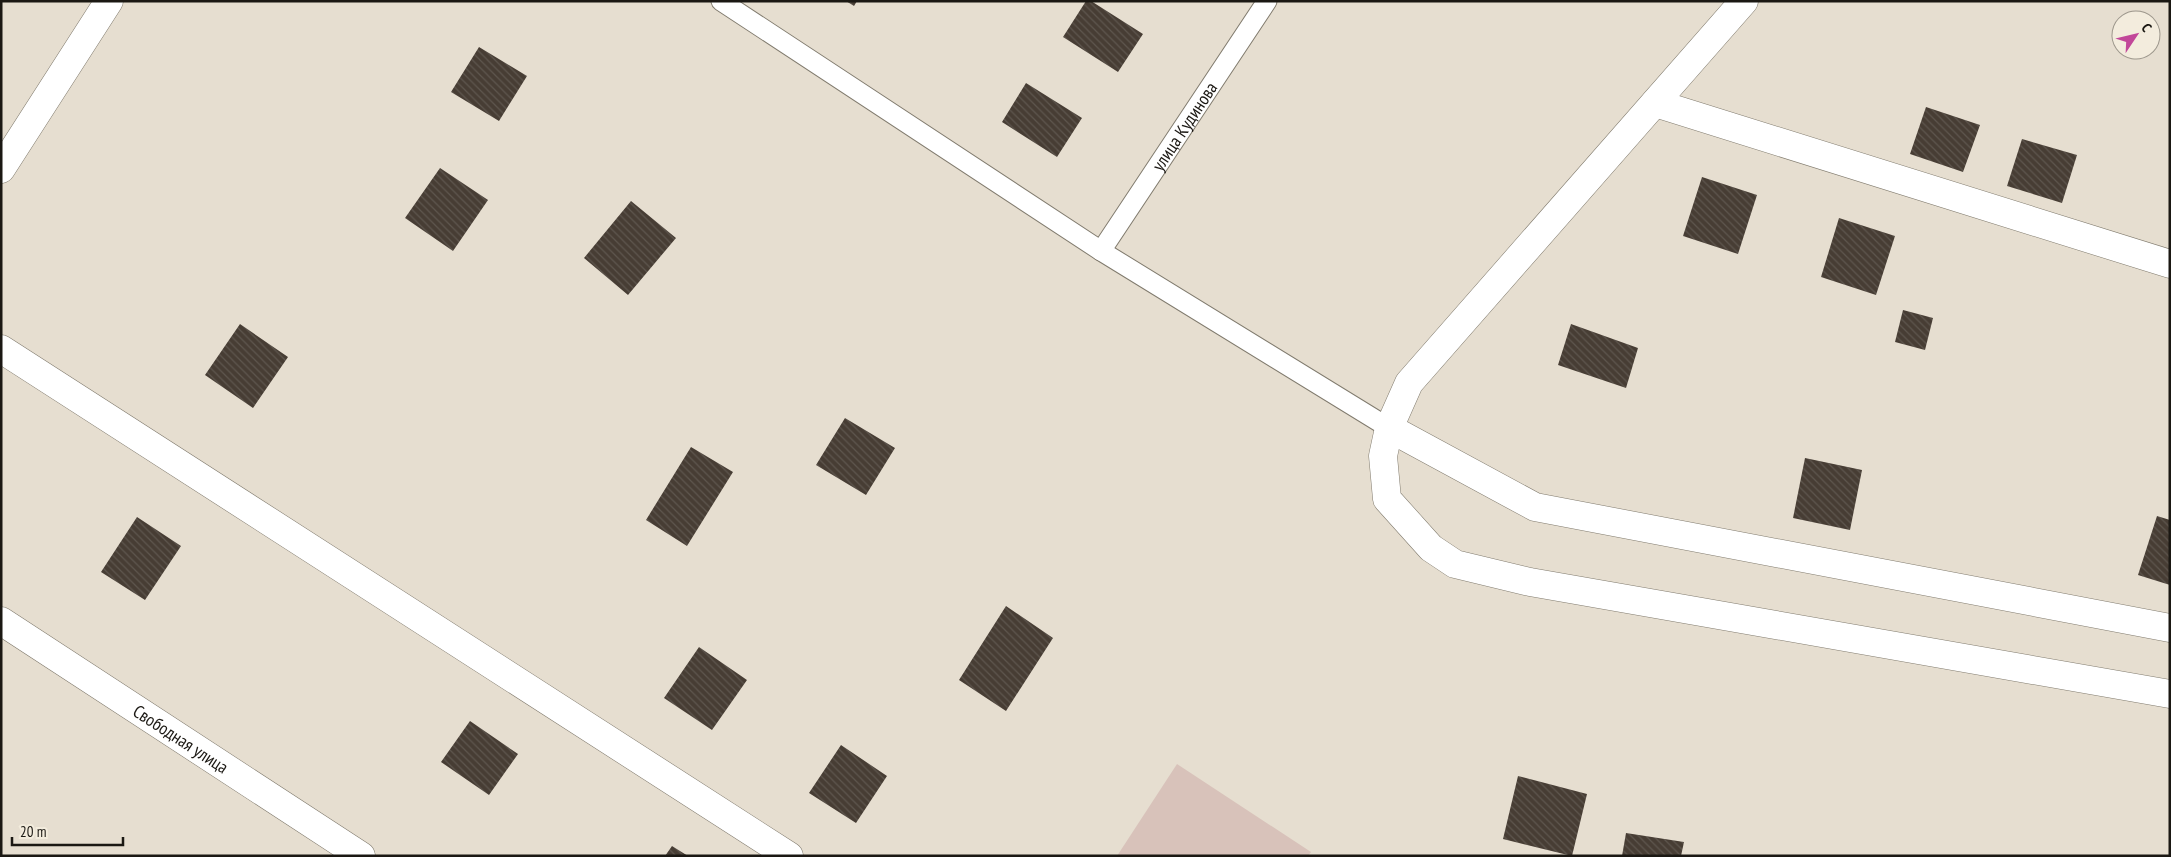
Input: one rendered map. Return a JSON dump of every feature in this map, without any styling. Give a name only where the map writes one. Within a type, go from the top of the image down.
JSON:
[{"type":"street","points":[[1,169],[109,1]]},
{"type":"street","points":[[1744,1],[1409,383],[1389,428],[1383,456],[1387,499],[1431,548],[1455,564],[1530,582],[2170,694]]},
{"type":"street","points":[[1655,104],[2170,264]]},
{"type":"street","points":[[1,349],[789,856]]},
{"type":"street","points":[[1389,428],[1535,507],[2170,628]]},
{"type":"street","name":"Свободная улица","points":[[1,621],[361,856]]},
{"type":"lane","points":[[721,1],[1101,251],[1389,428]]},
{"type":"lane","name":"улица Кудинова","points":[[1101,251],[1267,1]]},
{"type":"shaded area","points":[[1177,764],[1311,852],[1308,856],[1117,856]]},
{"type":"building","points":[[846,1],[857,1],[854,6]]},
{"type":"building","points":[[1086,1],[1091,1],[1143,34],[1118,72],[1063,37]]},
{"type":"building","points":[[479,47],[527,76],[499,121],[451,92]]},
{"type":"building","points":[[1026,83],[1082,118],[1057,157],[1002,122]]},
{"type":"building","points":[[1926,107],[1980,125],[1963,172],[1910,154]]},
{"type":"building","points":[[2022,139],[2077,155],[2062,203],[2007,186]]},
{"type":"building","points":[[440,168],[488,200],[453,251],[405,218]]},
{"type":"building","points":[[1702,177],[1757,195],[1738,254],[1683,236]]},
{"type":"building","points":[[631,201],[676,238],[628,295],[584,258]]},
{"type":"building","points":[[1839,218],[1895,236],[1876,295],[1821,277]]},
{"type":"building","points":[[1903,310],[1933,318],[1925,350],[1895,342]]},
{"type":"building","points":[[240,324],[288,357],[253,408],[205,375]]},
{"type":"building","points":[[1571,324],[1638,348],[1626,388],[1558,365]]},
{"type":"building","points":[[845,418],[895,448],[866,495],[816,465]]},
{"type":"building","points":[[691,447],[733,472],[687,546],[646,520]]},
{"type":"building","points":[[1805,458],[1862,470],[1850,530],[1793,518]]},
{"type":"building","points":[[2157,516],[2170,520],[2170,585],[2138,575]]},
{"type":"building","points":[[137,517],[181,546],[145,600],[101,572]]},
{"type":"building","points":[[1006,606],[1053,638],[1006,711],[959,680]]},
{"type":"building","points":[[699,647],[747,680],[712,730],[664,698]]},
{"type":"building","points":[[470,721],[518,754],[489,795],[441,762]]},
{"type":"building","points":[[841,745],[887,776],[856,823],[809,793]]},
{"type":"building","points":[[1518,776],[1587,794],[1572,856],[1503,839]]},
{"type":"building","points":[[1626,833],[1684,842],[1681,856],[1622,856]]},
{"type":"building","points":[[672,846],[688,856],[665,856]]}]
